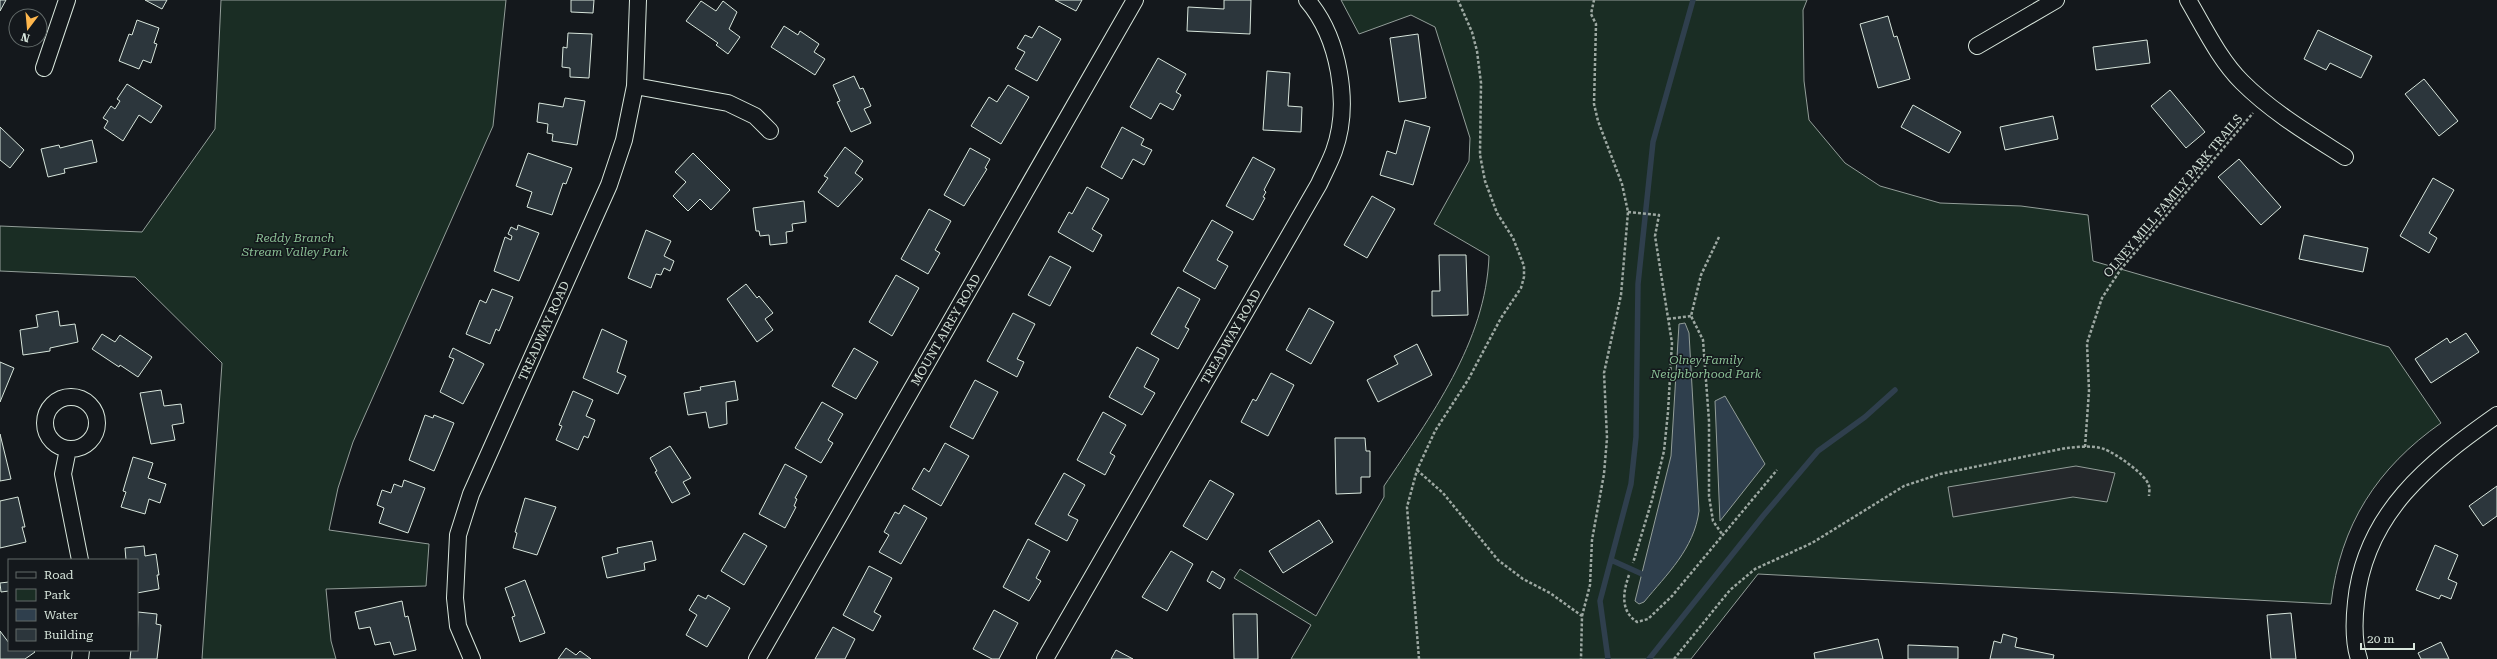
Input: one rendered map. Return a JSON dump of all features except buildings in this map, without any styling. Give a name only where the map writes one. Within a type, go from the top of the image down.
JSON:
[{"type":"street","points":[[44,68],[67,0]]},
{"type":"street","name":"TREADWAY ROAD","points":[[472,659],[458,626],[455,598],[458,535],[475,487],[610,186],[624,140],[634,86],[638,0]]},
{"type":"street","name":"MOUNT AIREY ROAD","points":[[757,659],[1135,0]]},
{"type":"street","name":"TREADWAY ROAD","points":[[1045,659],[1319,184],[1335,150],[1339,127],[1340,73],[1328,31],[1307,0]]},
{"type":"street","points":[[1977,46],[2056,0]]},
{"type":"street","points":[[2188,0],[2221,55],[2241,81],[2278,113],[2345,157]]},
{"type":"street","points":[[634,86],[728,103],[755,116],[770,131]]},
{"type":"street","points":[[2359,659],[2355,637],[2356,596],[2358,583],[2371,542],[2398,497],[2416,478],[2456,444],[2497,415]]},
{"type":"street","points":[[68,449],[63,474],[80,559]]},
{"type":"path","points":[[1419,659],[1407,507],[1417,470],[1435,431],[1468,380],[1501,318],[1521,288],[1524,276],[1524,266],[1513,238],[1497,213],[1484,181],[1480,155],[1481,83],[1477,51],[1472,32],[1458,0]]},
{"type":"path","points":[[1580,659],[1582,616],[1590,585],[1592,540],[1604,474],[1607,438],[1604,373],[1621,295],[1628,212],[1622,184],[1598,122],[1594,104],[1596,24],[1591,14],[1594,0]]},
{"type":"path","name":"OLNEY MILL FAMILY PARK TRAILS","points":[[2085,446],[2088,391],[2087,343],[2102,298],[2121,269],[2264,101]]},
{"type":"path","points":[[1628,212],[1659,215],[1655,236],[1672,343],[1664,450],[1652,500],[1633,563]]},
{"type":"path","points":[[1719,237],[1701,275],[1691,316],[1703,340],[1708,389],[1709,496],[1713,521],[1722,534]]},
{"type":"path","points":[[1668,319],[1691,316]]},
{"type":"path","points":[[1674,659],[1730,590],[1755,569],[1812,543],[1904,486],[1940,474],[2066,448],[2085,446],[2104,449],[2118,456],[2140,474],[2149,485],[2149,496]]},
{"type":"path","points":[[1417,470],[1443,493],[1498,560],[1523,579],[1550,593],[1582,616]]},
{"type":"path","points":[[1629,575],[1624,596],[1626,608],[1630,618],[1637,622],[1648,619],[1672,596],[1722,534],[1777,470]]},
{"type":"green space","name":"Reddy Branch Stream Valley Park","points":[[221,0],[506,0],[493,126],[353,442],[338,488],[329,530],[429,544],[426,586],[326,589],[331,641],[336,659],[202,659],[222,363],[135,277],[0,271],[0,226],[142,232],[215,129]]},
{"type":"green space","name":"Olney Family Neighborhood Park","points":[[1341,0],[1807,0],[1803,10],[1804,81],[1809,120],[1845,163],[1880,186],[1940,203],[2021,206],[2088,215],[2093,261],[2389,347],[2441,423],[2418,440],[2398,459],[2380,479],[2365,501],[2353,524],[2343,549],[2336,575],[2331,604],[1758,574],[1691,659],[1291,659],[1311,625],[1234,578],[1240,569],[1316,616],[1384,497],[1384,486],[1437,406],[1467,348],[1478,319],[1486,288],[1489,256],[1434,224],[1469,161],[1470,138],[1435,27],[1411,15],[1359,34]]},
{"type":"shaded area","points":[[2076,466],[2115,473],[2107,502],[2073,497],[1953,517],[1948,487]]},
{"type":"water","points":[[1685,323],[1689,333],[1699,511],[1692,537],[1678,560],[1644,602],[1639,604],[1635,601],[1671,456],[1679,324]]},
{"type":"water","points":[[1725,396],[1765,464],[1720,521],[1715,401]]},
{"type":"waterway","points":[[1608,659],[1600,601],[1631,484],[1636,437],[1638,284],[1653,142],[1693,0]]},
{"type":"waterway","points":[[1649,659],[1763,516],[1818,451],[1865,417],[1895,390]]},
{"type":"waterway","points":[[1611,560],[1642,574]]}]
